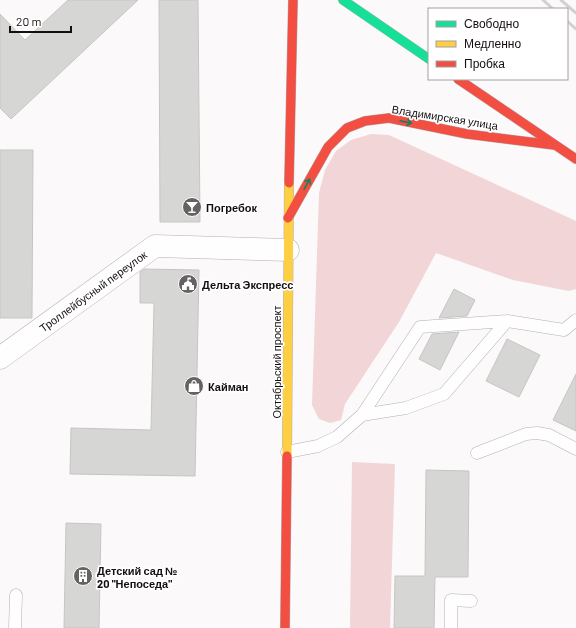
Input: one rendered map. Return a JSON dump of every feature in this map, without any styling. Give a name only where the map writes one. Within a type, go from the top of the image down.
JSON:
[{"type":"main road","name":"Октябрьский проспект","points":[[285,628],[288,218],[293,0]]},
{"type":"main road","points":[[343,0],[428,58]]},
{"type":"main road","name":"Владимирская улица","points":[[459,80],[576,159]]},
{"type":"main road","name":"Владимирская улица","points":[[288,218],[328,147],[347,128],[365,121],[389,118],[467,134],[554,145]]},
{"type":"street","name":"Троллейбусный переулок","points":[[0,358],[156,246],[288,250]]},
{"type":"lane","points":[[287,452],[318,446],[338,436],[362,416],[420,326],[507,321],[564,330],[576,320]]},
{"type":"lane","points":[[362,416],[406,408],[444,394],[507,321]]},
{"type":"lane","points":[[477,453],[526,434],[537,433],[549,435],[576,449]]},
{"type":"lane","points":[[15,628],[16,595]]},
{"type":"lane","points":[[451,628],[451,600],[471,600]]},
{"type":"shaded area","points":[[371,134],[389,135],[576,221],[576,289],[569,291],[513,280],[436,253],[399,322],[345,404],[341,420],[330,423],[319,419],[312,405],[319,193],[325,170],[336,151],[351,140]]},
{"type":"shaded area","points":[[352,462],[395,464],[390,628],[350,628]]},
{"type":"building","points":[[68,0],[138,0],[11,119],[0,108],[0,14],[25,40]]},
{"type":"building","points":[[159,0],[198,0],[200,222],[160,222]]},
{"type":"building","points":[[0,150],[33,150],[32,318],[0,318]]},
{"type":"building","points":[[144,269],[199,270],[195,476],[70,474],[71,428],[151,430],[154,303],[140,303],[140,272]]},
{"type":"building","points":[[454,289],[475,300],[467,316],[439,318]]},
{"type":"building","points":[[459,332],[440,370],[419,359],[432,334]]},
{"type":"building","points":[[507,339],[540,355],[519,397],[486,381]]},
{"type":"building","points":[[576,374],[576,431],[553,420]]},
{"type":"building","points":[[426,470],[469,471],[468,577],[435,577],[434,628],[394,628],[395,576],[425,576]]},
{"type":"building","name":"Детский сад № 20 \"Непоседа\"","points":[[66,523],[101,524],[99,628],[64,628]]},
{"type":"railway","points":[[543,0],[552,8]]},
{"type":"railway","points":[[561,0],[576,13]]},
{"type":"railway","points":[[568,22],[576,29]]},
{"type":"traffic: fast","points":[[343,0],[428,58]]},
{"type":"traffic: slow","points":[[287,456],[289,183]]},
{"type":"traffic: jam","points":[[289,183],[293,0]]},
{"type":"traffic: jam","points":[[459,80],[576,159]]},
{"type":"traffic: jam","points":[[288,218],[328,147],[347,128],[365,121],[389,118],[467,134],[554,145]]},
{"type":"traffic: jam","points":[[285,628],[287,456]]},
{"type":"place","name":"Погребок","points":[[192,207]]},
{"type":"place","name":"Дельта Экспресс","points":[[188,284]]},
{"type":"place","name":"Кайман","points":[[194,386]]},
{"type":"place","name":"Детский сад № 20 \"Непоседа\"","points":[[83,576]]}]
